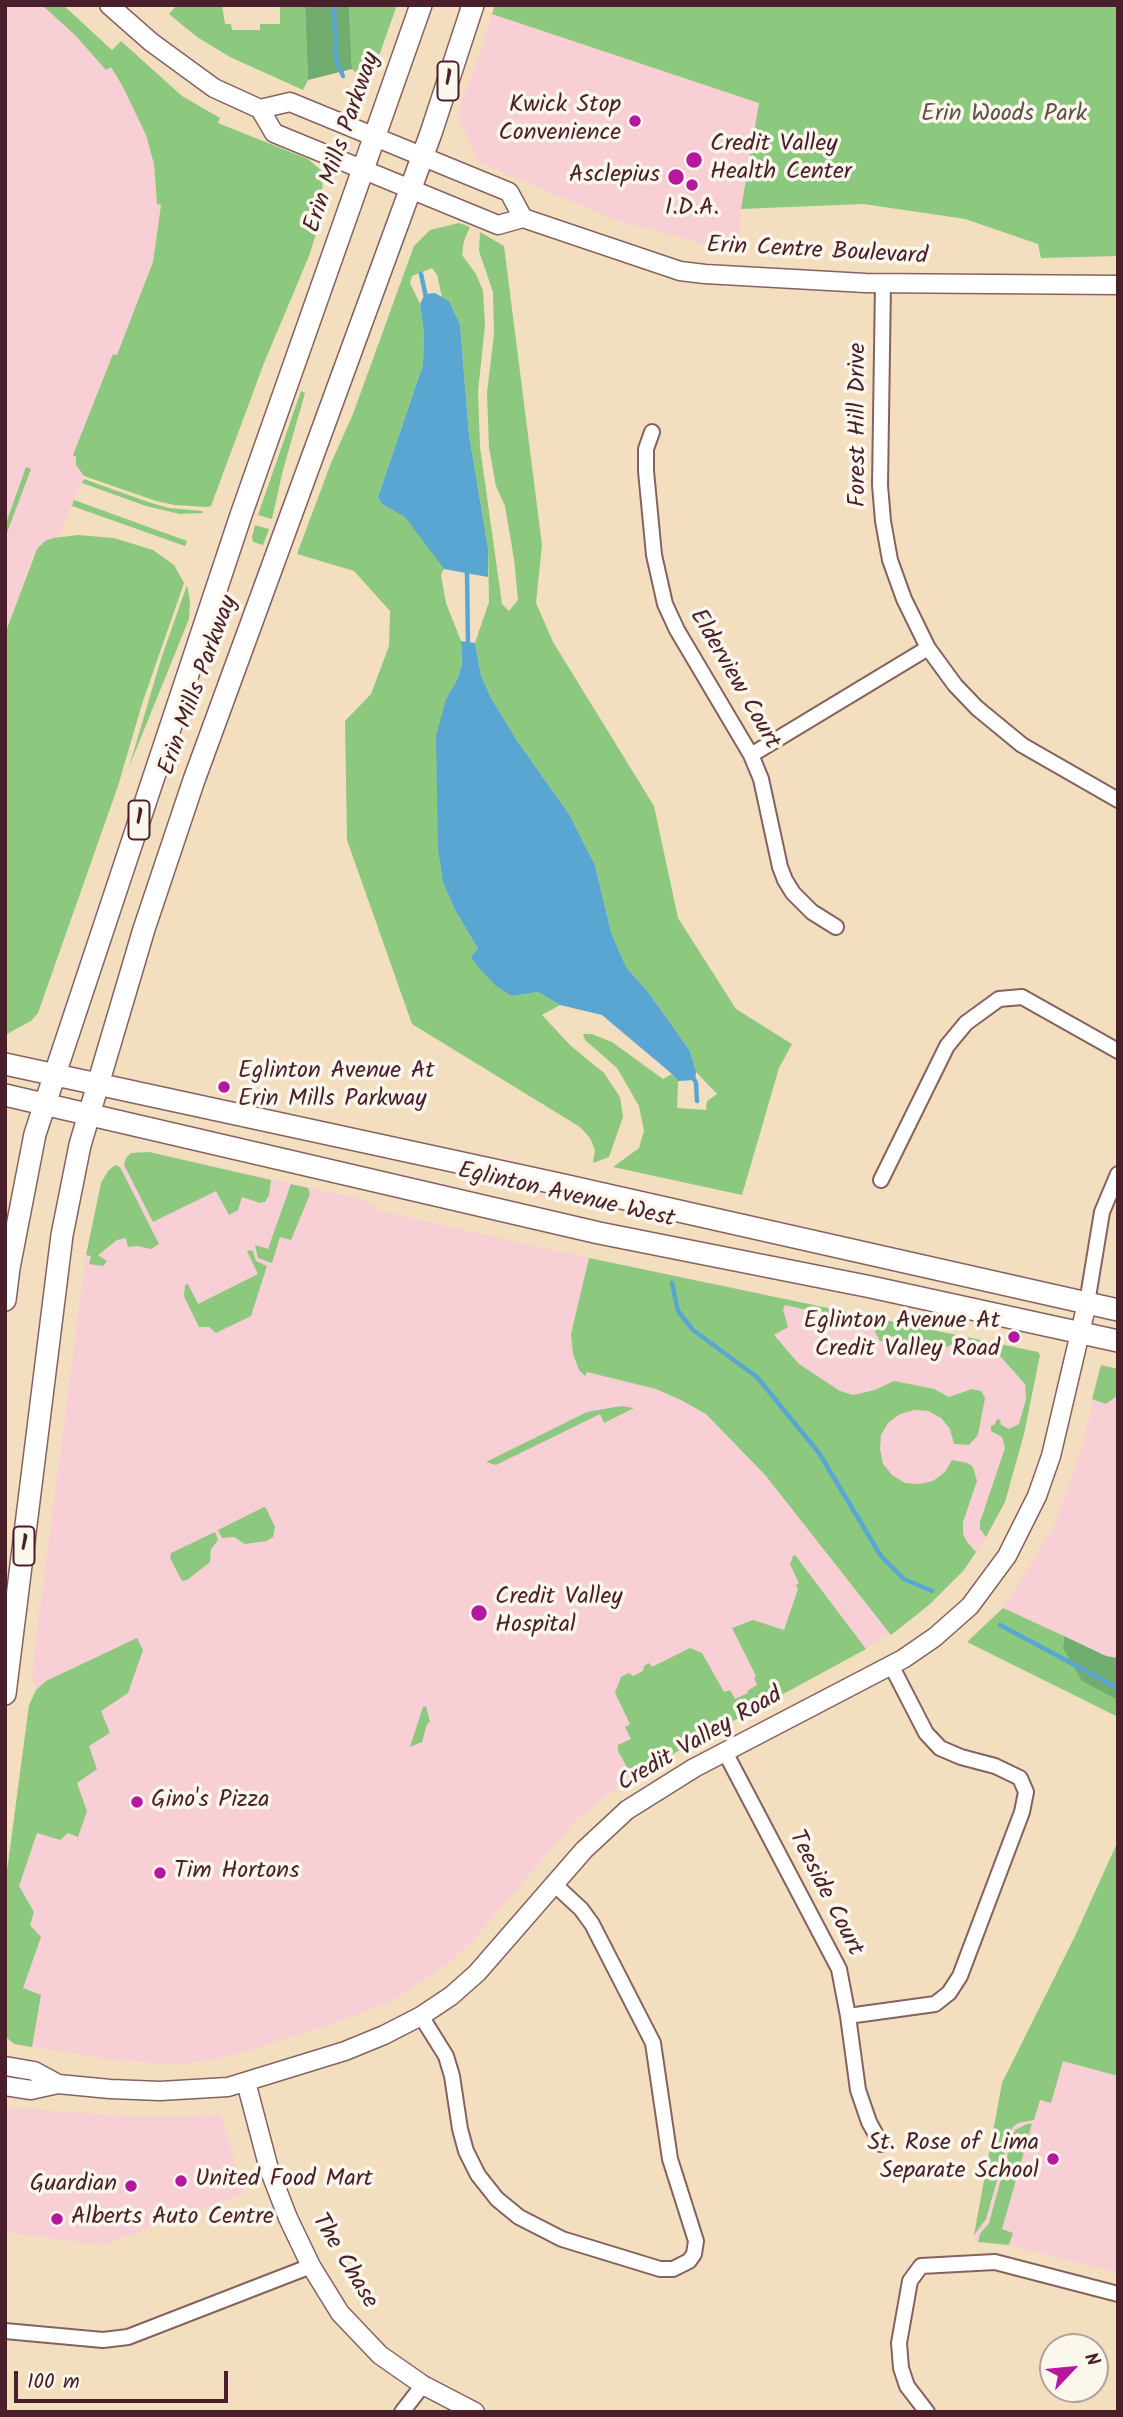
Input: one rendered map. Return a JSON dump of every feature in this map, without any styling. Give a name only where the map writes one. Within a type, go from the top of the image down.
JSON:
[{"type":"main road","name":"Erin Mills Parkway","points":[[5,1300],[26,1175],[35,1134],[54,1074],[241,515],[421,5]]},
{"type":"main road","name":"Erin Mills Parkway","points":[[5,1694],[62,1235],[80,1145],[144,929],[194,780],[422,156],[473,5]]},
{"type":"main road","name":"Eglinton Avenue West","points":[[5,1064],[1118,1310]]},
{"type":"main road","name":"Eglinton Avenue West","points":[[5,1095],[599,1233],[1118,1341]]},
{"type":"street","name":"Erin Centre Boulevard","points":[[109,5],[151,42],[214,88],[260,109],[274,133],[498,225],[523,218],[680,271],[883,283],[1118,285]]},
{"type":"street","points":[[260,109],[290,102],[374,136],[509,192],[523,218]]},
{"type":"street","name":"Forest Hill Drive","points":[[883,283],[880,485],[890,560],[904,599],[928,648],[955,685],[999,727],[1031,750],[1118,800]]},
{"type":"street","name":"Elderview Court","points":[[652,432],[646,449],[646,471],[654,555],[662,594],[677,630],[751,755],[761,779],[785,880],[793,893],[812,912],[836,928]]},
{"type":"street","points":[[751,755],[928,648]]},
{"type":"street","points":[[881,1180],[947,1046],[966,1023],[999,999],[1022,997],[1118,1051]]},
{"type":"street","points":[[1087,1303],[1102,1212],[1118,1174]]},
{"type":"street","name":"Credit Valley Road","points":[[9,2090],[31,2090],[58,2084],[160,2091],[214,2089],[246,2082],[345,2051],[421,2016],[451,1996],[477,1973],[584,1850],[627,1810],[649,1794],[919,1648],[956,1619],[983,1591],[1007,1556],[1037,1496],[1051,1456],[1087,1303]]},
{"type":"street","points":[[848,2016],[935,2004],[949,1993],[960,1976],[1022,1812],[1026,1792],[1020,1778],[995,1766],[940,1748],[926,1733],[891,1665]]},
{"type":"street","name":"Teeside Court","points":[[725,1752],[839,1969],[858,2090],[869,2122],[881,2144]]},
{"type":"street","points":[[421,2016],[446,2056],[467,2151],[478,2175],[497,2199],[519,2217],[562,2239],[660,2269],[673,2269],[689,2261],[694,2254],[696,2241],[670,2159],[653,2043],[592,1924],[581,1909],[554,1884]]},
{"type":"street","name":"Credit Valley Road","points":[[5,2066],[34,2071],[58,2084]]},
{"type":"street","name":"The Chase","points":[[246,2082],[269,2169],[288,2218],[311,2266],[340,2313],[380,2355],[423,2385],[475,2412]]},
{"type":"street","points":[[927,2412],[907,2386],[901,2368],[899,2343],[910,2281],[921,2266],[995,2262],[1118,2294]]},
{"type":"street","points":[[5,2331],[103,2340],[128,2337],[311,2266]]},
{"type":"street","points":[[402,2412],[423,2385]]},
{"type":"shaded area","points":[[5,5],[63,5],[111,67],[137,114],[154,164],[157,203],[161,204],[153,262],[117,356],[113,354],[76,457],[76,465],[84,476],[59,536],[33,556],[5,634]]},
{"type":"shaded area","points":[[492,14],[760,103],[741,209],[738,249],[701,243],[616,220],[478,162],[457,113],[481,52]]},
{"type":"shaded area","name":"Credit Valley Hospital","points":[[149,1152],[361,1199],[381,1211],[543,1248],[1038,1352],[1040,1355],[1024,1434],[1005,1502],[964,1570],[910,1621],[866,1649],[632,1776],[577,1819],[475,1938],[449,1963],[392,2001],[326,2026],[234,2055],[180,2065],[115,2060],[14,2044],[5,2036],[5,1886],[29,1705],[36,1690],[32,1671],[86,1255],[101,1183],[111,1167],[124,1165],[128,1154]]},
{"type":"shaded area","points":[[1101,1365],[1118,1369],[1118,1658],[1106,1656],[1003,1608],[1053,1529],[1082,1447]]},
{"type":"shaded area","name":"St. Rose of Lima Separate School","points":[[1118,1952],[1118,2273],[1009,2245],[973,2241],[1002,2083]]},
{"type":"shaded area","points":[[5,2107],[137,2117],[220,2114],[245,2193],[102,2245],[5,2232]]},
{"type":"green space","points":[[42,5],[63,5],[112,50],[121,41],[182,96],[220,118],[218,123],[308,159],[323,172],[321,218],[309,256],[264,363],[211,506],[174,505],[156,501],[84,476],[76,465],[76,457],[73,455],[113,354],[117,355],[153,262],[161,205],[157,204],[154,164],[146,135],[123,87],[111,67],[106,70],[76,36]]},
{"type":"green space","points":[[177,5],[222,5],[225,24],[231,24],[232,30],[260,30],[260,24],[280,24],[280,5],[305,5],[308,80],[303,90],[230,57],[197,37],[169,14]]},
{"type":"green space","points":[[305,5],[349,5],[352,69],[308,80]]},
{"type":"green space","points":[[349,5],[397,5],[374,70],[365,82],[352,69]]},
{"type":"green space","name":"Erin Woods Park","points":[[495,5],[1118,5],[1118,256],[1041,258],[1038,244],[965,219],[864,204],[741,209],[759,103],[492,14]]},
{"type":"green space","points":[[459,223],[470,227],[462,255],[476,274],[483,291],[485,325],[478,392],[480,447],[502,604],[509,611],[518,600],[505,506],[496,486],[489,448],[487,393],[494,334],[493,292],[479,251],[480,232],[504,246],[542,545],[536,603],[553,642],[654,806],[678,918],[736,1009],[792,1044],[779,1068],[742,1195],[613,1167],[639,1148],[644,1131],[639,1106],[617,1068],[585,1040],[583,1034],[592,1034],[612,1042],[663,1079],[672,1074],[678,1081],[677,1108],[706,1110],[707,1101],[717,1094],[696,1072],[690,1051],[649,993],[626,967],[611,932],[595,865],[569,814],[518,742],[491,698],[481,675],[475,643],[489,602],[488,548],[469,435],[460,324],[449,301],[442,297],[437,275],[432,268],[412,276],[410,283],[420,304],[424,332],[423,365],[378,497],[382,504],[405,516],[444,569],[441,575],[446,603],[461,641],[462,664],[458,678],[446,699],[443,882],[454,908],[478,949],[512,996],[538,992],[560,1005],[542,1015],[571,1046],[604,1073],[620,1097],[623,1117],[609,1157],[593,1163],[595,1150],[590,1138],[580,1127],[412,1024],[347,840],[345,721],[371,694],[389,646],[390,611],[354,571],[297,554],[331,463],[353,414],[414,246],[430,230]]},
{"type":"green space","points":[[301,391],[305,393],[272,519],[258,515]]},
{"type":"green space","points":[[26,467],[31,469],[5,538],[5,526]]},
{"type":"green space","points":[[84,479],[151,503],[203,513],[180,514],[146,506],[82,483]]},
{"type":"green space","points":[[74,500],[187,541],[185,546],[72,506]]},
{"type":"green space","points":[[255,525],[269,529],[263,545],[253,542]]},
{"type":"green space","points":[[78,535],[114,538],[153,550],[174,565],[184,583],[142,704],[118,786],[38,1013],[31,1021],[5,1035],[5,634],[37,549],[53,538]]},
{"type":"green space","points":[[187,585],[189,619],[129,767],[161,659]]},
{"type":"green space","points":[[149,1152],[271,1180],[269,1195],[265,1202],[260,1203],[242,1197],[238,1210],[229,1215],[216,1191],[153,1222],[124,1165],[131,1153]]},
{"type":"green space","points":[[115,1165],[120,1167],[159,1244],[151,1249],[128,1247],[126,1238],[117,1240],[98,1255],[107,1261],[103,1266],[89,1264],[91,1256],[86,1255],[101,1183]]},
{"type":"green space","points":[[291,1184],[308,1188],[310,1194],[291,1240],[280,1237],[272,1263],[258,1258],[255,1245],[268,1249]]},
{"type":"green space","points":[[247,1251],[253,1251],[256,1261],[267,1266],[251,1316],[216,1333],[209,1327],[199,1327],[184,1296],[185,1285],[188,1284],[198,1304],[258,1274]]},
{"type":"green space","points":[[589,1258],[1038,1352],[1040,1355],[1024,1434],[1005,1502],[986,1537],[980,1529],[980,1522],[1005,1448],[1002,1437],[991,1431],[991,1426],[997,1419],[1009,1429],[1019,1424],[1026,1399],[1025,1384],[1000,1356],[989,1351],[953,1344],[925,1357],[917,1356],[903,1347],[898,1338],[892,1336],[888,1342],[880,1341],[871,1325],[785,1305],[783,1309],[788,1327],[774,1335],[799,1364],[840,1391],[853,1395],[875,1390],[894,1381],[934,1389],[949,1397],[972,1389],[981,1391],[985,1398],[978,1435],[969,1445],[954,1444],[950,1429],[941,1418],[928,1411],[914,1410],[900,1414],[888,1423],[881,1435],[883,1464],[892,1475],[905,1483],[933,1481],[945,1472],[952,1460],[968,1463],[973,1467],[977,1481],[963,1522],[963,1534],[976,1552],[964,1570],[929,1605],[891,1635],[766,1476],[706,1414],[656,1389],[587,1372],[585,1376],[579,1370],[573,1354],[571,1334]]},
{"type":"green space","points":[[1101,1365],[1118,1369],[1118,1395],[1106,1404],[1092,1399]]},
{"type":"green space","points":[[621,1406],[634,1408],[604,1423],[600,1414],[496,1465],[486,1462],[587,1412]]},
{"type":"green space","points":[[264,1507],[275,1527],[273,1537],[267,1541],[245,1544],[234,1537],[222,1538],[218,1530]]},
{"type":"green space","points":[[215,1532],[218,1540],[211,1549],[210,1562],[182,1581],[170,1558],[171,1553]]},
{"type":"green space","points":[[795,1555],[866,1649],[632,1776],[618,1751],[618,1745],[631,1739],[625,1727],[630,1724],[615,1693],[621,1677],[629,1673],[633,1676],[643,1671],[644,1666],[649,1663],[652,1667],[690,1648],[702,1653],[724,1692],[730,1690],[735,1699],[748,1693],[747,1691],[757,1685],[754,1678],[756,1676],[732,1628],[753,1620],[784,1630],[798,1589],[796,1585],[799,1583],[790,1564]]},
{"type":"green space","points":[[1003,1608],[1064,1636],[1063,1648],[1118,1700],[1118,1717],[967,1642]]},
{"type":"green space","points":[[1064,1636],[1106,1656],[1118,1658],[1118,1700],[1082,1681],[1063,1648]]},
{"type":"green space","points":[[137,1638],[143,1650],[128,1693],[101,1711],[110,1733],[89,1746],[97,1769],[77,1783],[87,1811],[78,1837],[68,1833],[60,1840],[37,1833],[19,1886],[34,1912],[30,1925],[41,1937],[23,1988],[41,1995],[32,2047],[14,2044],[5,2036],[5,1886],[29,1705],[36,1690],[46,1681]]},
{"type":"green space","points":[[426,1706],[430,1722],[422,1742],[410,1747],[423,1707]]},
{"type":"green space","points":[[1118,1841],[1118,2076],[1063,2061],[1051,2103],[1040,2100],[1034,2120],[1018,2123],[1012,2128],[986,2219],[974,2235],[1002,2083],[1075,1936]]},
{"type":"green space","points":[[1032,2124],[1002,2229],[1013,2233],[1009,2245],[978,2242],[980,2234],[989,2223],[1015,2130]]},
{"type":"water","points":[[435,293],[449,301],[460,324],[469,435],[488,548],[488,577],[444,569],[405,517],[382,504],[378,497],[423,365],[424,332],[420,304],[425,294]]},
{"type":"water","points":[[461,641],[475,643],[481,675],[491,698],[518,742],[569,814],[595,865],[611,932],[626,967],[649,993],[690,1051],[696,1072],[695,1080],[678,1081],[602,1015],[560,1005],[538,992],[512,996],[496,986],[471,957],[478,949],[454,908],[443,882],[438,848],[436,736],[446,699],[458,678],[462,664]]},
{"type":"waterway","points":[[334,5],[336,59],[343,76]]},
{"type":"waterway","points":[[421,274],[426,297]]},
{"type":"waterway","points":[[467,570],[468,648]]},
{"type":"waterway","points":[[693,1077],[697,1101]]},
{"type":"waterway","points":[[672,1283],[678,1311],[693,1330],[757,1377],[819,1453],[881,1556],[904,1579],[932,1591]]},
{"type":"waterway","points":[[1000,1625],[1118,1688]]},
{"type":"place","name":"Kwick Stop Convenience","points":[[635,121]]},
{"type":"place","name":"Credit Valley Health Center","points":[[694,160]]},
{"type":"place","name":"Asclepius","points":[[676,177]]},
{"type":"place","name":"I.D.A.","points":[[692,185]]},
{"type":"place","name":"Eglinton Avenue At Erin Mills Parkway","points":[[224,1087]]},
{"type":"place","name":"Eglinton Avenue At Credit Valley Road","points":[[1014,1337]]},
{"type":"place","name":"Credit Valley Hospital","points":[[479,1613]]},
{"type":"place","name":"Gino's Pizza","points":[[137,1802]]},
{"type":"place","name":"Tim Hortons","points":[[160,1873]]},
{"type":"place","name":"St. Rose of Lima Separate School","points":[[1053,2159]]},
{"type":"place","name":"United Food Mart","points":[[181,2181]]},
{"type":"place","name":"Guardian","points":[[131,2186]]},
{"type":"place","name":"Alberts Auto Centre","points":[[57,2219]]}]
